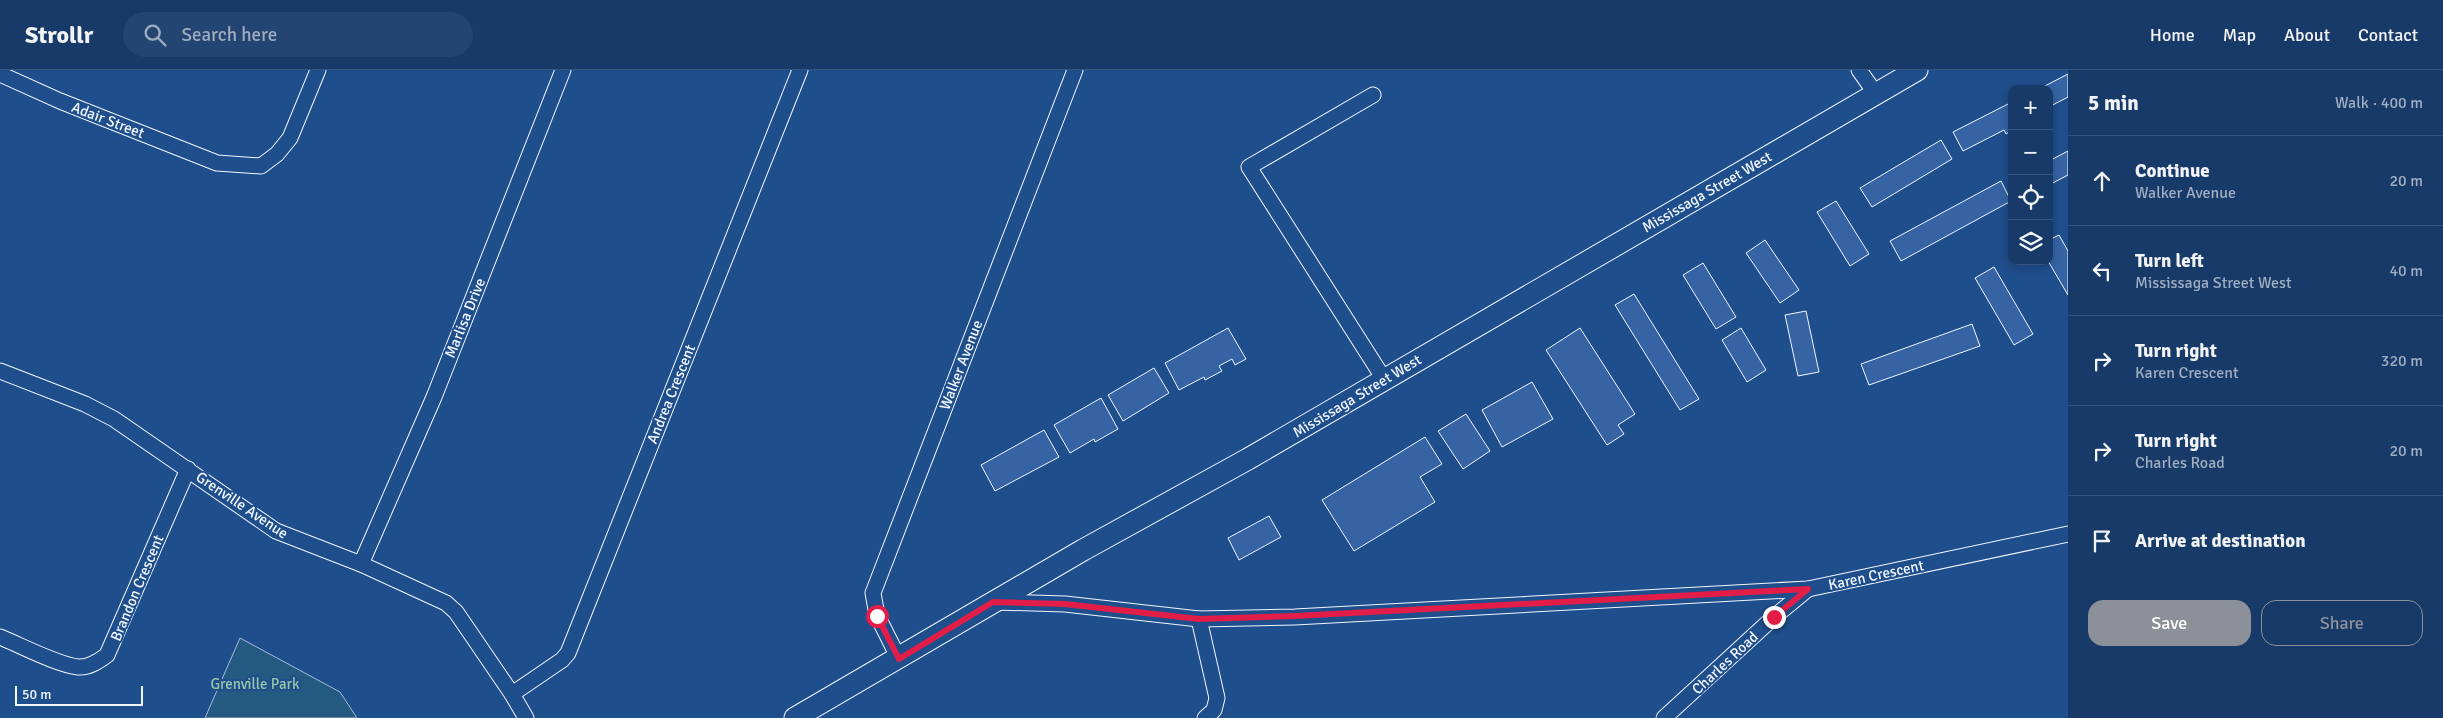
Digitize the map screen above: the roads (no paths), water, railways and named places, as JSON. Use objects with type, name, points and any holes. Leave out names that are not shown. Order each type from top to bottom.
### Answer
[{"type":"street","name":"Adair Street","points":[[0,74],[60,101],[218,163],[260,166],[277,154],[290,138],[318,70]]},
{"type":"street","name":"Marlisa Drive","points":[[361,564],[434,397],[563,70]]},
{"type":"street","name":"Andrea Crescent","points":[[512,694],[562,660],[568,653],[800,70]]},
{"type":"street","name":"Walker Avenue","points":[[899,659],[877,616],[873,593],[1075,70]]},
{"type":"street","points":[[1859,70],[1876,94]]},
{"type":"street","name":"Mississaga Street West","points":[[795,718],[899,659],[993,602],[1209,479],[1248,460],[1917,70]]},
{"type":"street","points":[[1373,95],[1249,166],[1384,379]]},
{"type":"street","name":"Grenville Avenue","points":[[0,371],[85,404],[114,418],[276,531],[361,564],[434,597],[456,612],[512,694],[526,718]]},
{"type":"street","name":"Brandon Crescent","points":[[0,637],[66,664],[78,667],[90,666],[108,655],[188,469]]},
{"type":"street","name":"Karen Crescent","points":[[993,602],[1065,604],[1199,619],[1295,616],[1808,589],[2068,534]]},
{"type":"street","name":"Charles Road","points":[[1664,718],[1774,617],[1808,589]]},
{"type":"street","points":[[1199,619],[1217,698],[1214,710],[1205,718]]},
{"type":"park label","name":"Grenville Park","points":[[255,684]]}]
